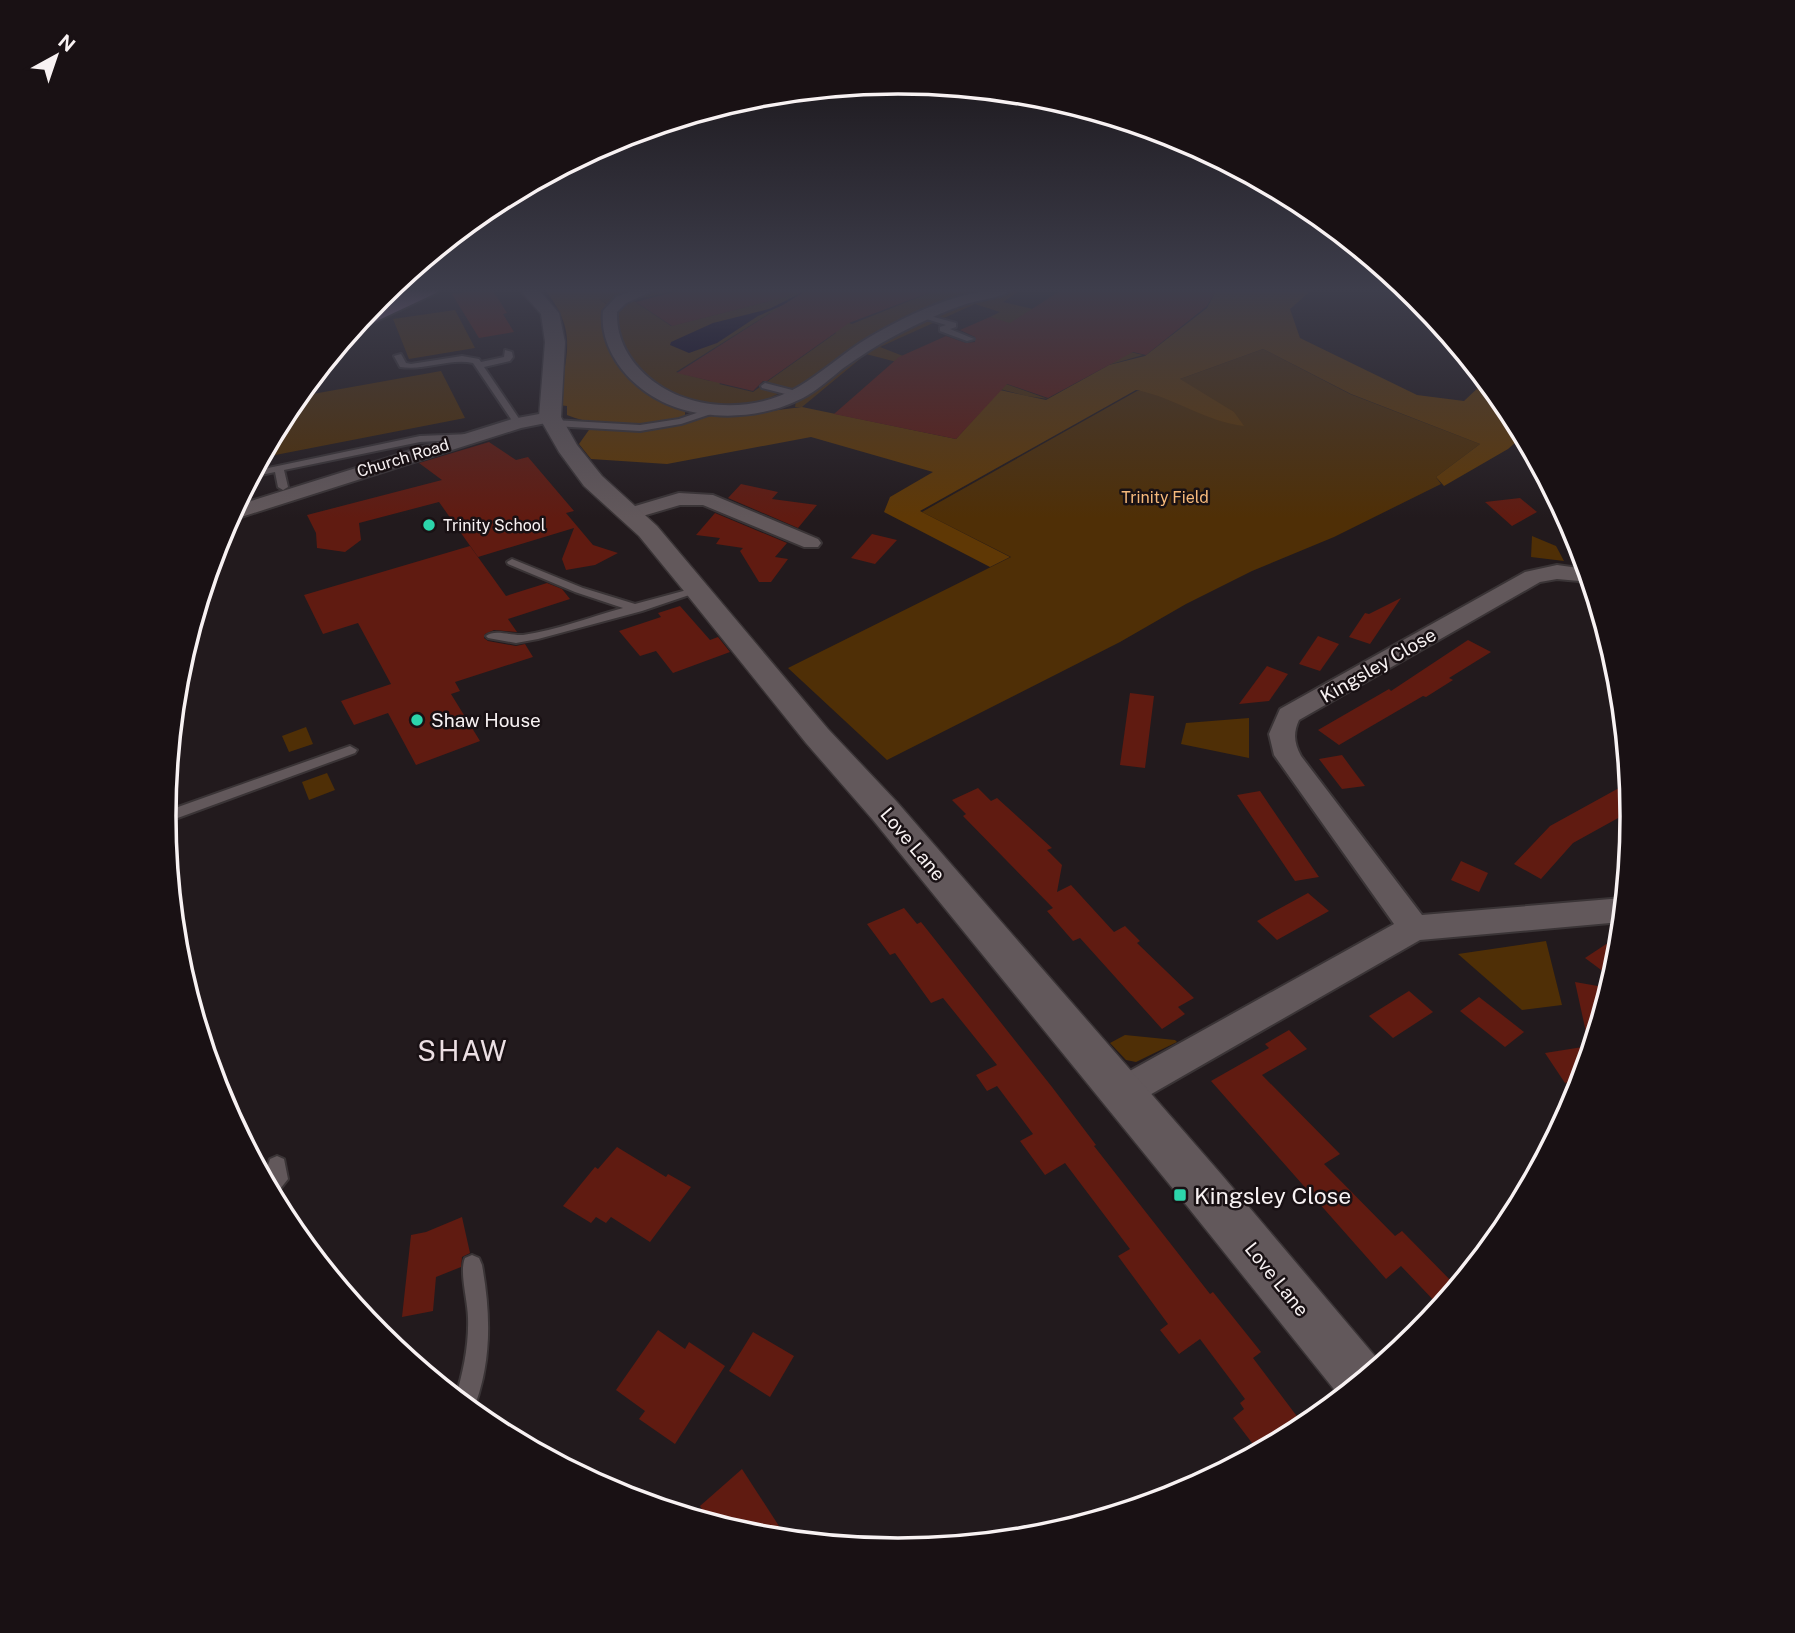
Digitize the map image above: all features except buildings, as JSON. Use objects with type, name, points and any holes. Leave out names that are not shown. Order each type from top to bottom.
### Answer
[{"type":"street","points":[[552,420],[554,365]]},
{"type":"street","points":[[627,365],[642,382],[671,400],[714,410],[758,407],[797,394],[819,382],[826,365]]},
{"type":"street","name":"Church Road","points":[[248,501],[360,461],[473,437],[518,423],[552,420]]},
{"type":"street","name":"Love Lane","points":[[552,420],[567,447],[593,481],[648,531],[817,736],[886,811],[1355,1374]]},
{"type":"street","points":[[629,514],[679,499],[706,499],[808,549],[835,532]]},
{"type":"street","name":"Kingsley Close","points":[[1414,928],[1281,746],[1279,735],[1282,727],[1289,715],[1533,577],[1557,572],[1578,575]]},
{"type":"street","points":[[1122,1093],[1414,928],[1613,910]]},
{"type":"lane","points":[[480,365],[497,395],[518,423]]},
{"type":"lane","points":[[765,386],[797,394]]},
{"type":"lane","points":[[552,420],[640,428],[681,421],[714,410]]},
{"type":"lane","points":[[263,472],[360,461]]},
{"type":"lane","points":[[279,469],[283,487]]},
{"type":"lane","points":[[512,562],[579,590],[638,608]]},
{"type":"lane","points":[[492,636],[516,639],[538,636],[698,590]]},
{"type":"lane","points":[[176,813],[350,750]]},
{"type":"lane","points":[[276,1183],[279,1179],[277,1165]]},
{"type":"lane","points":[[467,1395],[478,1348],[481,1319],[472,1265]]},
{"type":"green space","points":[[633,365],[687,365],[676,372],[710,381],[723,372],[732,375],[719,384],[753,392],[760,387],[782,392],[757,404],[742,407],[674,399]]},
{"type":"green space","points":[[791,365],[852,365],[802,407],[795,407],[796,401],[764,384]]},
{"type":"green space","points":[[909,365],[953,365],[1048,399]]},
{"type":"green space","name":"Trinity Field","points":[[1218,365],[1294,365],[1350,394],[1480,444],[1436,477],[1441,484],[1334,537],[1252,571],[1186,604],[1120,642],[887,760],[788,668],[1011,557],[922,512],[1137,391],[1162,391],[1180,379]]},
{"type":"green space","points":[[441,371],[465,418],[272,456],[312,394]]},
{"type":"green space","points":[[1532,536],[1556,546],[1564,561],[1531,557]]},
{"type":"green space","points":[[1249,718],[1249,758],[1181,744],[1186,723]]},
{"type":"green space","points":[[306,727],[313,744],[289,752],[282,736]]},
{"type":"green space","points":[[327,773],[335,790],[309,800],[302,782]]},
{"type":"green space","points":[[1546,941],[1562,1005],[1522,1010],[1458,954]]},
{"type":"green space","points":[[1125,1035],[1177,1042],[1136,1062],[1126,1060],[1110,1043]]},
{"type":"shaded area","points":[[565,365],[633,365],[685,410],[685,416],[657,426],[626,428],[580,420],[567,415],[567,406],[559,405]]},
{"type":"shaded area","points":[[1109,365],[1218,365],[1180,379],[1234,412],[1244,426],[1216,420],[1164,398],[1136,390],[920,511],[1010,557],[990,567],[884,512],[890,497],[933,472],[811,437],[667,464],[591,459],[579,444],[591,427],[640,429],[715,411],[762,412],[802,407],[956,439],[1000,390],[1046,400]]},
{"type":"shaded area","points":[[1295,365],[1356,365],[1417,395],[1464,401],[1478,388],[1515,443],[1444,486],[1436,477],[1480,444],[1351,394]]},
{"type":"place","name":"Trinity School","points":[[429,525]]},
{"type":"place","name":"Shaw House","points":[[417,720]]},
{"type":"place","name":"Kingsley Close","points":[[1180,1195]]},
{"type":"district","name":"SHAW","points":[[463,1050]]}]
